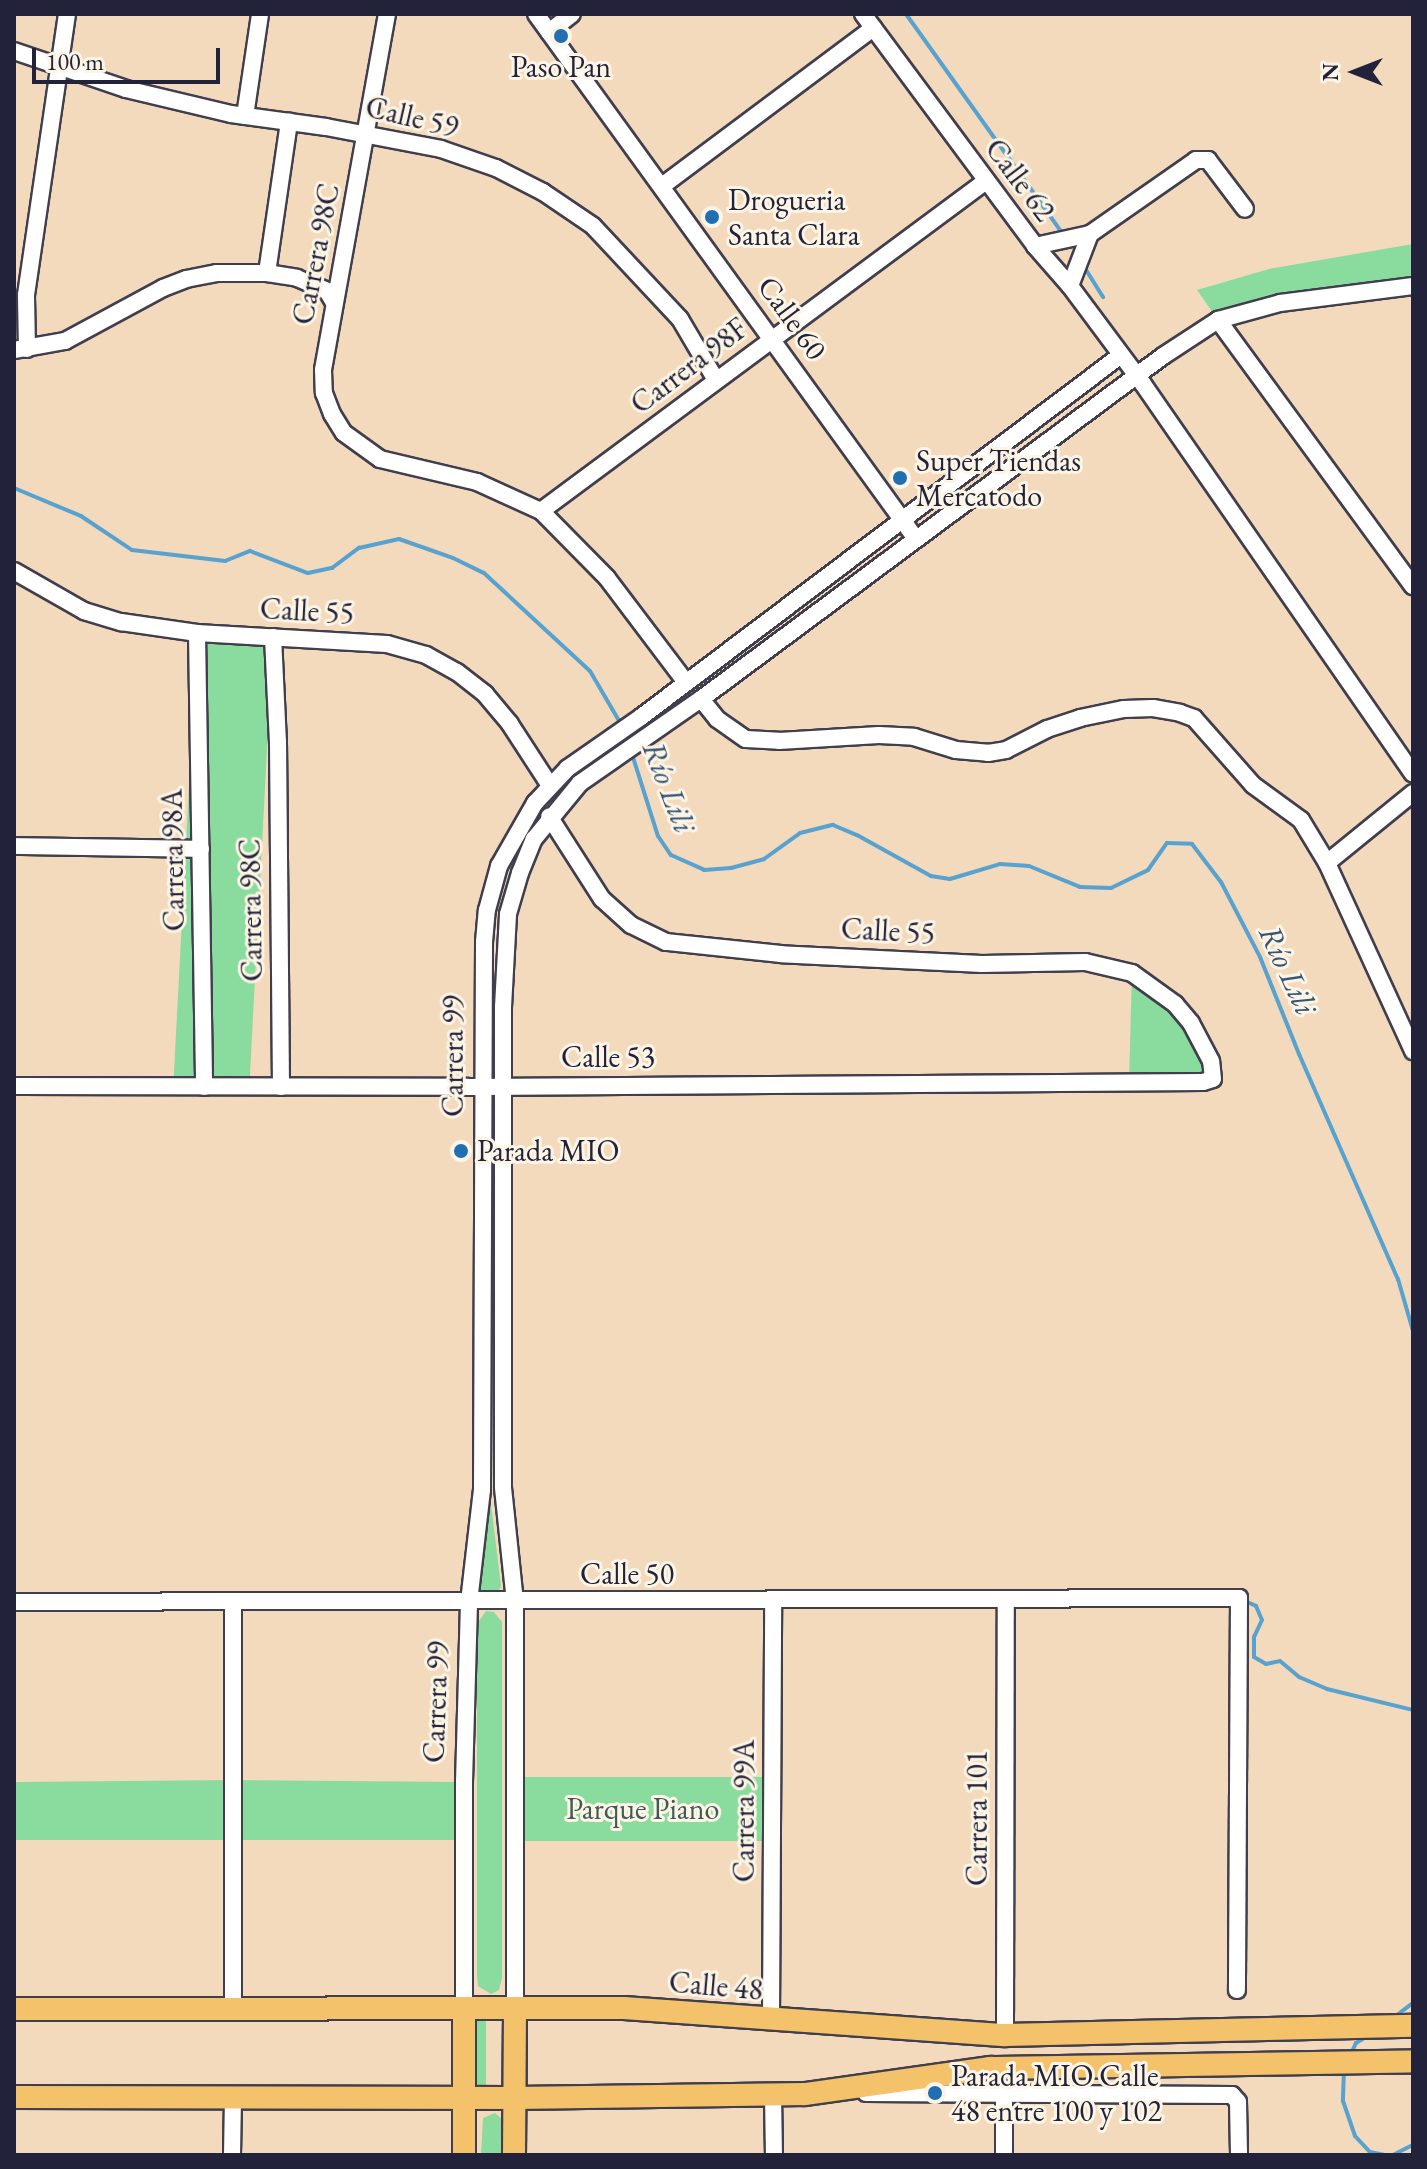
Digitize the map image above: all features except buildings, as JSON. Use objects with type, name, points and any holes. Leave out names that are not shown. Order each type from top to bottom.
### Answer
[{"type":"main road","name":"Carrera 99","points":[[464,2008],[464,2155]]},
{"type":"main road","name":"Calle 48","points":[[14,2009],[624,2008],[1005,2035],[1413,2026]]},
{"type":"main road","name":"Carrera 99","points":[[514,2155],[515,2009]]},
{"type":"main road","points":[[14,2097],[514,2098],[805,2094],[990,2068],[1165,2068],[1413,2061]]},
{"type":"street","points":[[67,14],[20,349],[84,333],[186,279],[217,273],[267,273],[314,284],[333,301]]},
{"type":"street","points":[[245,116],[260,14]]},
{"type":"street","name":"Carrera 98C","points":[[387,14],[367,136],[333,301],[323,370],[324,393],[344,433],[361,449],[380,459],[477,482],[541,511]]},
{"type":"street","name":"Calle 60","points":[[536,14],[916,539]]},
{"type":"street","points":[[549,32],[572,14]]},
{"type":"street","name":"Calle 62","points":[[863,14],[1035,246],[1070,286],[1137,377],[1413,774]]},
{"type":"street","points":[[662,186],[873,28]]},
{"type":"street","name":"Calle 59","points":[[14,51],[126,89],[245,116],[441,149],[496,168],[543,192],[593,226],[680,319],[716,380]]},
{"type":"street","points":[[267,273],[289,122]]},
{"type":"street","points":[[1035,246],[1090,234],[1196,160],[1208,160],[1245,209]]},
{"type":"street","name":"Carrera 98F","points":[[541,511],[986,181]]},
{"type":"street","points":[[1070,286],[1090,234]]},
{"type":"street","points":[[1137,377],[1218,320],[1280,303],[1413,286]]},
{"type":"street","points":[[1218,320],[1413,586]]},
{"type":"street","name":"Carrera 99","points":[[464,2008],[464,1782],[469,1602],[482,1490],[483,1087],[487,910],[506,851],[549,784],[1121,355]]},
{"type":"street","name":"Carrera 99","points":[[515,2009],[515,1602],[503,1487],[504,1086],[508,914],[527,854],[549,816],[580,783],[701,699],[1137,377]]},
{"type":"street","points":[[541,511],[607,578],[685,681]]},
{"type":"street","name":"Calle 55","points":[[14,571],[84,611],[121,622],[197,633],[387,644],[426,655],[485,694],[510,724],[549,784]]},
{"type":"street","name":"Carrera 98A","points":[[197,633],[204,1087]]},
{"type":"street","name":"Carrera 98C","points":[[273,637],[278,742],[281,1087]]},
{"type":"street","points":[[701,699],[717,719],[746,739],[779,741],[879,735],[914,737],[956,750],[988,753],[1006,750],[1047,729],[1080,718],[1153,708],[1194,718],[1253,785],[1301,820],[1327,863],[1413,1051]]},
{"type":"street","points":[[1327,863],[1413,793]]},
{"type":"street","name":"Calle 55","points":[[549,816],[602,899],[631,925],[666,942],[781,954],[951,962],[1085,962],[1132,973],[1175,1004],[1191,1023],[1211,1061],[1213,1079],[1203,1082]]},
{"type":"street","points":[[14,846],[201,849]]},
{"type":"street","name":"Calle 53","points":[[14,1086],[483,1087],[1203,1082]]},
{"type":"street","name":"Calle 50","points":[[14,1602],[773,1602],[1239,1598],[1237,1990]]},
{"type":"street","name":"Carrera 101","points":[[1005,2035],[1006,1600]]},
{"type":"street","points":[[233,1601],[233,2007]]},
{"type":"street","name":"Carrera 99A","points":[[771,2020],[773,1602]]},
{"type":"street","points":[[773,2094],[774,2155]]},
{"type":"street","points":[[805,2094],[1236,2097],[1239,2155]]},
{"type":"street","points":[[1004,2094],[1004,2155]]},
{"type":"street","points":[[232,2155],[233,2096]]},
{"type":"green space","points":[[1413,244],[1413,286],[1218,320],[1197,290],[1269,269]]},
{"type":"green space","points":[[197,633],[273,637],[249,1090],[173,1086]]},
{"type":"green space","points":[[1132,973],[1175,1004],[1214,1074],[1129,1082]]},
{"type":"green space","points":[[490,1496],[501,1586],[497,1595],[481,1593],[479,1589]]},
{"type":"green space","points":[[486,1611],[494,1612],[502,1622],[502,1978],[499,1990],[491,1994],[478,1986],[477,1976],[477,1624]]},
{"type":"green space","name":"Parque Piano","points":[[515,1777],[772,1777],[772,1841],[515,1841]]},
{"type":"green space","points":[[14,1782],[464,1782],[464,1840],[14,1840]]},
{"type":"green space","points":[[474,2020],[486,2020],[486,2088],[474,2088]]},
{"type":"green space","points":[[495,2113],[503,2120],[504,2155],[481,2155],[483,2118]]},
{"type":"waterway","points":[[906,14],[1063,234]]},
{"type":"waterway","points":[[1083,265],[1103,297]]},
{"type":"waterway","name":"Río Lili","points":[[14,488],[81,516],[132,550],[225,561],[250,551],[308,573],[332,568],[359,548],[399,539],[453,558],[484,573],[590,671],[621,724]]},
{"type":"waterway","name":"Río Lili","points":[[631,751],[658,836],[671,855],[704,870],[731,868],[764,859],[800,833],[833,825],[931,876],[950,879],[1000,864],[1029,866],[1080,887],[1111,888],[1148,870],[1167,843],[1192,844],[1221,882],[1260,957],[1398,1279],[1413,1331]]},
{"type":"waterway","points":[[1245,1601],[1256,1606],[1262,1620],[1254,1637],[1254,1657],[1266,1664],[1280,1661],[1299,1677],[1327,1689],[1413,1710]]},
{"type":"waterway","name":"Río Lili","points":[[1393,2018],[1413,2003]]},
{"type":"waterway","name":"Río Lili","points":[[1351,2054],[1356,2043],[1366,2037]]},
{"type":"waterway","name":"Río Lili","points":[[1344,2069],[1343,2101],[1355,2136],[1370,2152],[1385,2155]]},
{"type":"waterway","name":"Río Lili","points":[[1393,2155],[1413,2145]]},
{"type":"place","name":"Paso Pan","points":[[561,36]]},
{"type":"place","name":"Drogueria Santa Clara","points":[[712,217]]},
{"type":"place","name":"Super Tiendas Mercatodo","points":[[900,478]]},
{"type":"place","name":"Parada MIO","points":[[461,1151]]},
{"type":"place","name":"Parada MIO Calle 48 entre 100 y 102","points":[[935,2093]]}]
